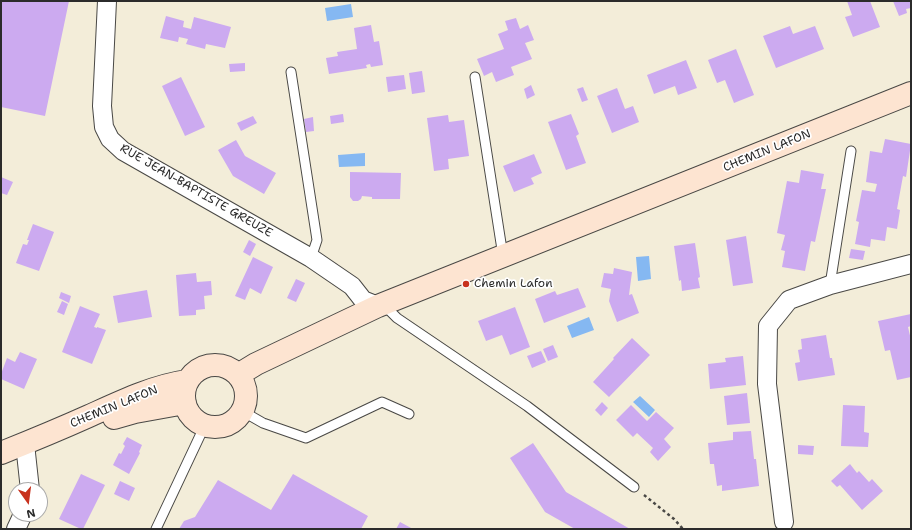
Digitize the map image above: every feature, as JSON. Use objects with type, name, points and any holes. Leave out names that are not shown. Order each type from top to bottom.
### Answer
[{"type":"street","name":"RUE JEAN-BAPTISTE GREUZE","points":[[107,1],[102,106],[104,127],[110,139],[123,151],[311,258],[352,286],[363,300],[378,306]]},
{"type":"street","name":"CHEMIN LAFON","points":[[238,375],[256,364],[378,306],[911,94]]},
{"type":"street","points":[[784,522],[767,384],[768,326],[789,300],[830,285],[911,264]]},
{"type":"street","points":[[208,365],[219,365],[229,368],[238,375],[243,381],[246,400],[242,411],[236,419],[227,424],[216,427],[205,425],[192,416],[185,403],[184,394],[187,381],[199,369],[208,365]]},
{"type":"street","name":"CHEMIN LAFON","points":[[1,453],[118,403],[175,383],[187,381]]},
{"type":"street","name":"CHEMIN LAFON","points":[[34,440],[135,412],[185,403]]},
{"type":"street","points":[[31,482],[34,440]]},
{"type":"lane","points":[[291,72],[317,240],[311,258]]},
{"type":"lane","points":[[476,77],[503,256]]},
{"type":"lane","points":[[830,285],[851,151]]},
{"type":"lane","points":[[378,306],[390,311],[397,318],[527,406],[634,487]]},
{"type":"lane","points":[[242,411],[263,423],[306,438],[382,402],[409,414]]},
{"type":"lane","points":[[156,529],[205,425]]},
{"type":"path","points":[[634,487],[674,519],[682,529]]},
{"type":"water","points":[[351,4],[353,17],[327,21],[325,8]]},
{"type":"water","points":[[365,153],[365,166],[339,167],[338,155]]},
{"type":"water","points":[[649,256],[651,279],[638,281],[636,257]]},
{"type":"water","points":[[589,317],[594,330],[572,338],[567,326]]},
{"type":"water","points":[[640,396],[655,410],[649,417],[633,402]]},
{"type":"building","points":[[1,1],[69,1],[45,116],[1,107]]},
{"type":"building","points":[[847,1],[870,1],[880,27],[853,37],[845,17],[852,15]]},
{"type":"building","points":[[893,1],[911,1],[911,8],[906,9],[907,13],[899,16]]},
{"type":"building","points":[[166,16],[184,21],[183,27],[191,29],[194,17],[231,27],[225,48],[206,44],[205,49],[186,44],[188,39],[179,37],[178,42],[160,38]]},
{"type":"building","points":[[516,18],[520,29],[528,25],[534,40],[525,43],[532,59],[511,67],[514,75],[496,82],[492,72],[484,76],[477,59],[504,49],[498,34],[508,30],[505,21]]},
{"type":"building","points":[[371,25],[374,42],[379,41],[383,65],[371,67],[370,64],[366,65],[367,68],[329,74],[326,58],[338,56],[337,52],[357,49],[354,28]]},
{"type":"building","points":[[790,26],[793,34],[815,26],[824,49],[776,68],[763,36]]},
{"type":"building","points":[[736,49],[754,95],[734,103],[725,80],[717,83],[708,60]]},
{"type":"building","points":[[686,60],[697,88],[678,95],[675,86],[654,94],[647,75]]},
{"type":"building","points":[[245,63],[245,71],[230,72],[229,64]]},
{"type":"building","points":[[422,71],[425,92],[412,94],[409,73]]},
{"type":"building","points":[[404,75],[406,89],[388,92],[386,77]]},
{"type":"building","points":[[181,77],[205,127],[185,136],[162,86]]},
{"type":"building","points":[[531,85],[535,95],[527,99],[524,89]]},
{"type":"building","points":[[583,87],[588,100],[582,102],[577,89]]},
{"type":"building","points":[[617,88],[625,109],[633,106],[639,122],[612,133],[597,96]]},
{"type":"building","points":[[343,114],[344,122],[331,124],[330,116]]},
{"type":"building","points":[[571,114],[579,134],[576,136],[586,163],[566,170],[548,122]]},
{"type":"building","points":[[448,115],[449,122],[464,120],[469,156],[448,159],[449,169],[434,171],[427,118]]},
{"type":"building","points":[[253,116],[257,123],[241,131],[237,123]]},
{"type":"building","points":[[313,117],[314,131],[306,132],[304,119]]},
{"type":"building","points":[[885,139],[911,144],[906,177],[903,176],[897,209],[900,210],[897,229],[887,227],[885,241],[871,239],[870,247],[855,244],[859,222],[856,221],[862,190],[875,192],[877,184],[866,182],[870,151],[882,153]]},
{"type":"building","points":[[236,140],[245,156],[276,173],[264,194],[233,176],[218,150]]},
{"type":"building","points":[[534,154],[542,173],[531,178],[534,184],[514,192],[503,166]]},
{"type":"building","points":[[801,170],[824,174],[821,189],[826,189],[815,242],[811,241],[805,271],[782,267],[785,251],[781,250],[785,235],[777,233],[787,181],[799,183]]},
{"type":"building","points":[[350,172],[401,173],[400,199],[372,199],[372,197],[362,196],[358,201],[353,201],[350,197]]},
{"type":"building","points":[[1,177],[13,182],[7,195],[1,193]]},
{"type":"building","points":[[33,224],[54,232],[39,271],[16,263],[23,244],[27,245],[29,240],[27,240]]},
{"type":"building","points":[[746,236],[753,283],[733,286],[726,240]]},
{"type":"building","points":[[249,240],[256,244],[250,256],[243,252]]},
{"type":"building","points":[[695,243],[700,277],[698,278],[700,288],[682,291],[681,280],[679,281],[674,246]]},
{"type":"building","points":[[851,249],[865,251],[863,260],[849,258]]},
{"type":"building","points":[[253,257],[273,267],[261,294],[250,288],[245,300],[235,296]]},
{"type":"building","points":[[614,268],[632,272],[629,295],[632,294],[639,313],[617,322],[609,301],[611,289],[601,287],[604,273],[613,274]]},
{"type":"building","points":[[196,273],[197,282],[211,281],[212,295],[204,296],[205,309],[196,310],[196,315],[179,316],[176,275]]},
{"type":"building","points":[[296,279],[305,283],[296,302],[287,298]]},
{"type":"building","points":[[578,288],[586,307],[544,323],[535,299],[555,291],[557,295]]},
{"type":"building","points":[[147,290],[152,317],[118,323],[113,296]]},
{"type":"building","points":[[61,292],[71,296],[69,303],[59,298]]},
{"type":"building","points":[[62,301],[68,304],[64,315],[57,312]]},
{"type":"building","points":[[80,306],[100,314],[94,327],[106,330],[92,364],[62,352]]},
{"type":"building","points":[[515,307],[530,347],[510,355],[502,335],[486,341],[478,321]]},
{"type":"building","points":[[911,314],[911,326],[908,327],[911,340],[911,377],[897,380],[890,350],[885,351],[878,321]]},
{"type":"building","points":[[826,335],[835,375],[798,381],[795,363],[800,362],[798,350],[802,349],[801,339]]},
{"type":"building","points":[[632,338],[650,355],[609,397],[593,382]]},
{"type":"building","points":[[553,345],[558,357],[548,361],[543,349]]},
{"type":"building","points":[[541,351],[546,362],[532,368],[527,356]]},
{"type":"building","points":[[20,352],[37,359],[24,389],[1,379],[1,374],[7,358],[15,362]]},
{"type":"building","points":[[743,356],[746,385],[710,389],[708,364],[726,362],[725,358]]},
{"type":"building","points":[[747,393],[750,423],[727,425],[724,396]]},
{"type":"building","points":[[602,402],[608,408],[601,416],[595,410]]},
{"type":"building","points":[[631,405],[647,421],[656,412],[674,428],[664,439],[671,447],[658,461],[650,452],[653,448],[637,433],[633,437],[616,420]]},
{"type":"building","points":[[843,405],[865,406],[864,432],[869,433],[868,447],[841,446]]},
{"type":"building","points":[[751,431],[759,486],[722,491],[722,485],[717,486],[714,464],[710,464],[708,443],[733,440],[733,432]]},
{"type":"building","points":[[127,437],[142,445],[139,452],[140,453],[129,474],[113,465],[119,453],[121,454],[125,446],[123,444]]},
{"type":"building","points":[[533,443],[566,492],[630,529],[575,529],[545,512],[510,458]]},
{"type":"building","points":[[798,445],[814,446],[813,455],[798,454]]},
{"type":"building","points":[[850,464],[857,473],[859,471],[869,482],[872,479],[883,491],[862,510],[840,485],[837,487],[831,481]]},
{"type":"building","points":[[81,474],[105,485],[83,529],[59,519]]},
{"type":"building","points":[[293,474],[368,516],[361,529],[179,529],[184,521],[195,517],[218,480],[271,510]]},
{"type":"building","points":[[120,481],[135,488],[129,501],[114,494]]},
{"type":"building","points":[[400,522],[413,529],[396,529]]},
{"type":"place","name":"Chemin Lafon","points":[[466,284]]}]
